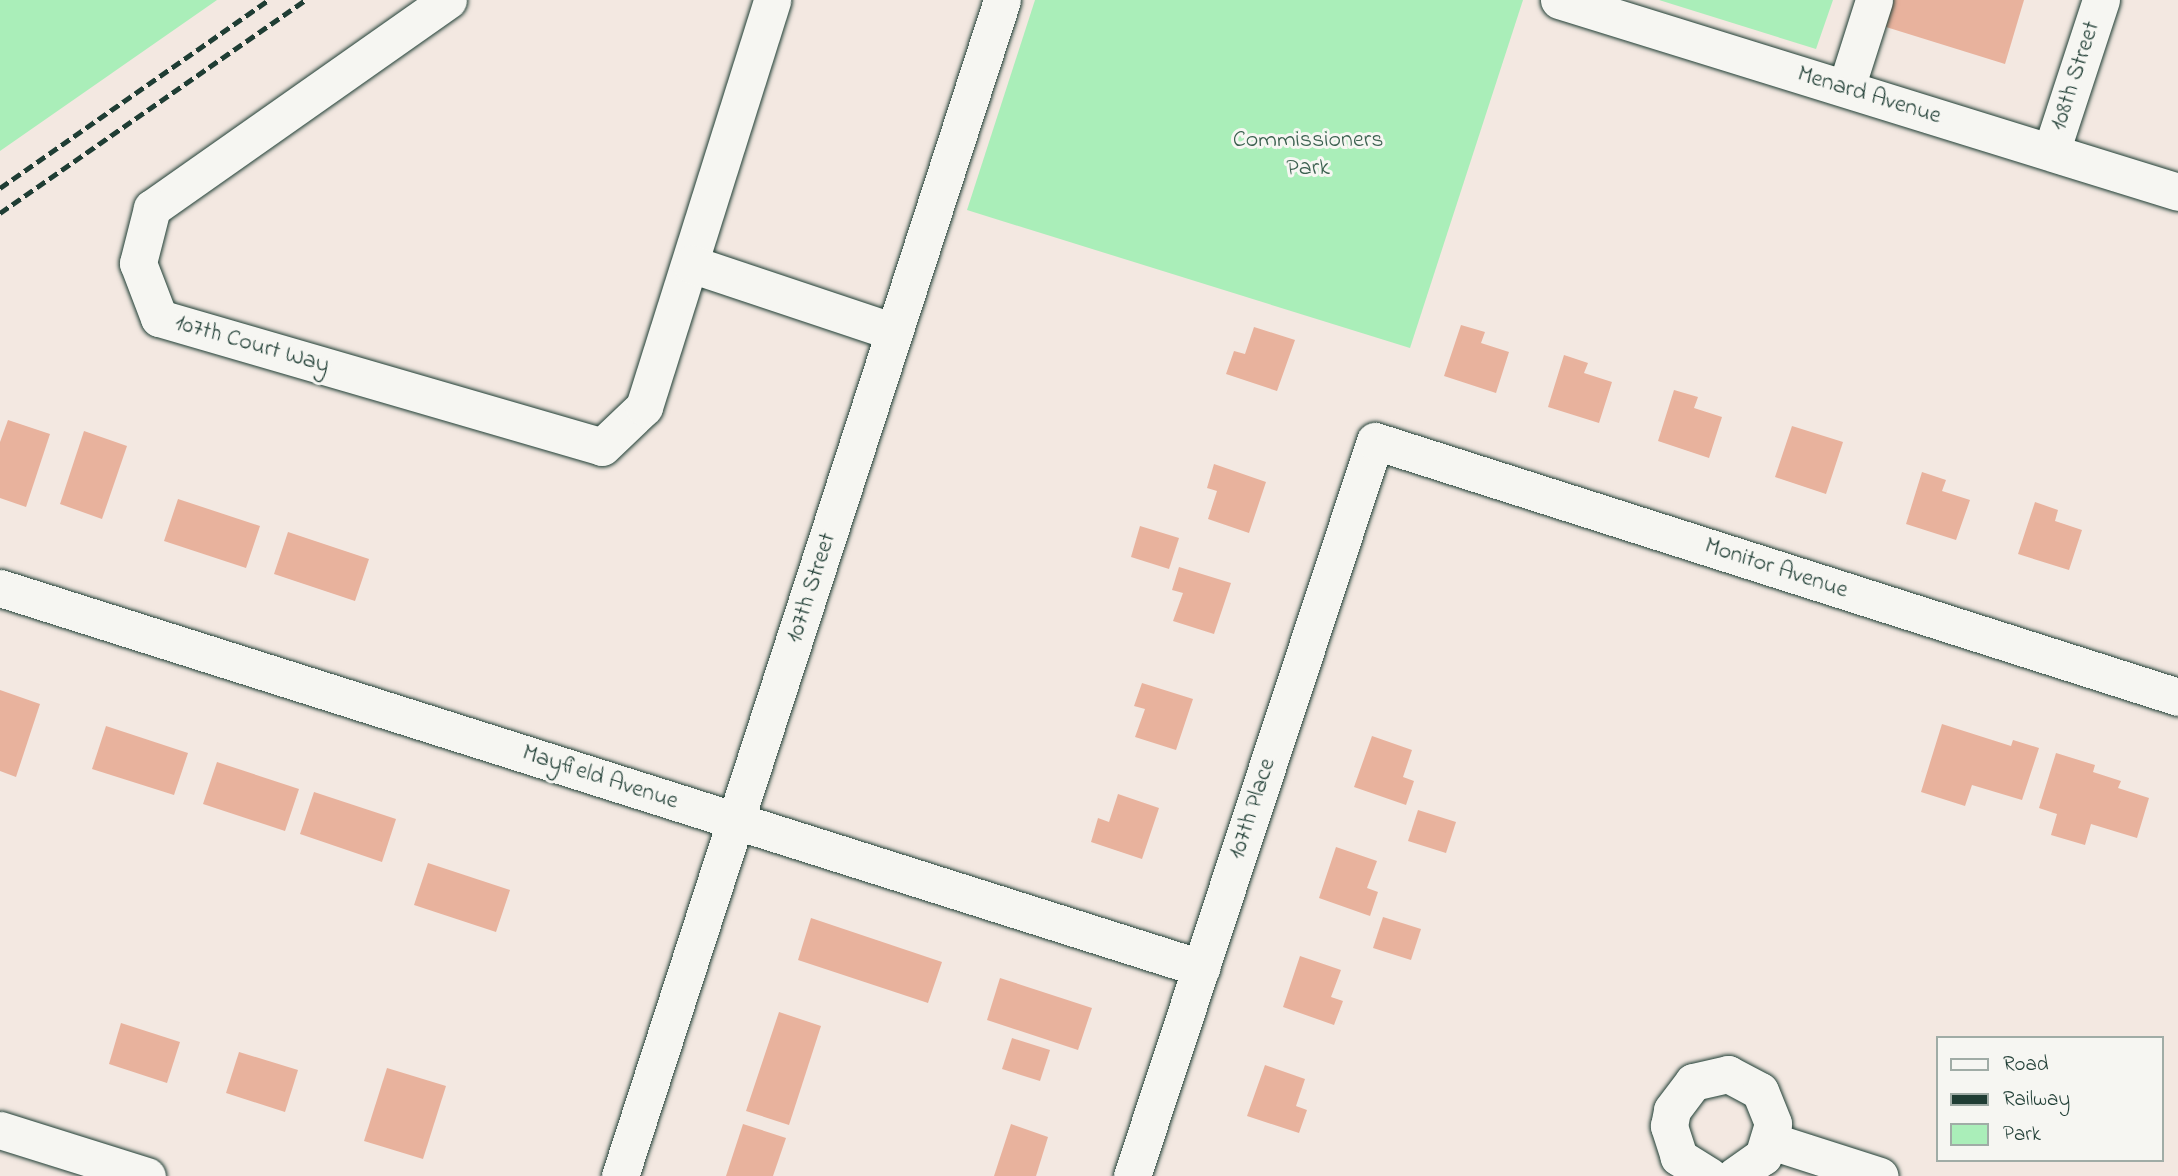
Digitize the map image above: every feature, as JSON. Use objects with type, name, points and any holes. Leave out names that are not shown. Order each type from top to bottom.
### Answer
[{"type":"street","name":"107th Court Way","points":[[449,0],[152,208],[138,263],[159,317],[602,447],[644,407],[772,0]]},
{"type":"street","name":"107th Street","points":[[620,1176],[1002,0]]},
{"type":"street","name":"Menard Avenue","points":[[1559,0],[2178,192]]},
{"type":"street","points":[[1846,88],[1874,0]]},
{"type":"street","name":"108th Street","points":[[2051,152],[2101,0]]},
{"type":"street","points":[[691,264],[894,332]]},
{"type":"street","name":"Monitor Avenue","points":[[1374,441],[2178,697]]},
{"type":"street","name":"107th Place","points":[[1132,1176],[1374,441]]},
{"type":"street","name":"Mayfield Avenue","points":[[0,588],[17,590],[1201,968]]},
{"type":"street","points":[[1709,1176],[1691,1168],[1679,1157],[1669,1126],[1680,1094],[1693,1082],[1728,1074],[1753,1085],[1769,1106],[1771,1142],[1752,1168],[1734,1176]]},
{"type":"street","points":[[0,1130],[146,1176]]},
{"type":"street","points":[[1771,1142],[1880,1176]]},
{"type":"green space","points":[[0,0],[217,0],[0,151]]},
{"type":"green space","name":"Commissioners Park","points":[[1035,0],[1523,0],[1410,348],[967,210]]},
{"type":"green space","points":[[1659,0],[1833,0],[1816,49]]},
{"type":"building","points":[[1894,0],[2024,0],[2005,64],[1886,27]]},
{"type":"building","points":[[1461,325],[1485,332],[1481,343],[1509,352],[1496,393],[1444,376]]},
{"type":"building","points":[[1254,327],[1295,340],[1277,391],[1226,374],[1234,351],[1245,354]]},
{"type":"building","points":[[1564,355],[1588,363],[1584,373],[1612,382],[1599,423],[1548,407]]},
{"type":"building","points":[[1674,390],[1698,397],[1694,408],[1722,417],[1709,458],[1658,441]]},
{"type":"building","points":[[8,420],[50,434],[26,507],[0,498],[0,442]]},
{"type":"building","points":[[1792,426],[1843,442],[1826,494],[1775,477]]},
{"type":"building","points":[[84,431],[127,446],[102,519],[60,504]]},
{"type":"building","points":[[1214,464],[1266,482],[1249,533],[1208,519],[1217,491],[1207,488]]},
{"type":"building","points":[[1922,472],[1946,480],[1942,491],[1970,500],[1956,540],[1906,524]]},
{"type":"building","points":[[178,499],[260,526],[246,568],[164,541]]},
{"type":"building","points":[[2035,502],[2058,510],[2055,521],[2082,530],[2069,570],[2018,554]]},
{"type":"building","points":[[1140,526],[1179,538],[1169,569],[1131,557]]},
{"type":"building","points":[[288,532],[369,559],[355,601],[274,574]]},
{"type":"building","points":[[1179,567],[1231,583],[1214,634],[1173,621],[1183,593],[1172,590]]},
{"type":"building","points":[[1142,683],[1193,699],[1176,750],[1135,737],[1145,709],[1134,706]]},
{"type":"building","points":[[0,690],[40,704],[16,777],[0,771]]},
{"type":"building","points":[[1942,724],[2011,746],[2013,740],[2039,748],[2022,800],[1972,785],[1965,806],[1921,792]]},
{"type":"building","points":[[106,726],[188,753],[174,795],[92,769]]},
{"type":"building","points":[[1372,736],[1412,750],[1403,777],[1414,781],[1406,805],[1354,787]]},
{"type":"building","points":[[2056,753],[2095,765],[2093,772],[2121,781],[2118,788],[2149,798],[2137,838],[2091,824],[2085,845],[2051,835],[2057,814],[2039,808]]},
{"type":"building","points":[[217,762],[299,789],[285,831],[203,804]]},
{"type":"building","points":[[314,792],[396,819],[382,862],[300,834]]},
{"type":"building","points":[[1118,794],[1159,808],[1142,859],[1091,842],[1098,818],[1109,822]]},
{"type":"building","points":[[1418,810],[1456,822],[1446,853],[1408,841]]},
{"type":"building","points":[[1336,847],[1377,861],[1367,888],[1378,892],[1370,916],[1319,898]]},
{"type":"building","points":[[428,863],[510,890],[496,932],[414,905]]},
{"type":"building","points":[[1383,917],[1421,929],[1411,960],[1373,948]]},
{"type":"building","points":[[811,918],[942,962],[928,1003],[798,960]]},
{"type":"building","points":[[1300,956],[1341,970],[1331,997],[1343,1001],[1334,1025],[1283,1007]]},
{"type":"building","points":[[1000,978],[1092,1008],[1078,1050],[987,1020]]},
{"type":"building","points":[[779,1012],[821,1026],[789,1125],[746,1111]]},
{"type":"building","points":[[121,1023],[180,1042],[167,1083],[109,1064]]},
{"type":"building","points":[[1012,1038],[1050,1050],[1040,1081],[1002,1069]]},
{"type":"building","points":[[239,1052],[298,1070],[285,1112],[226,1093]]},
{"type":"building","points":[[1265,1065],[1305,1079],[1296,1106],[1307,1110],[1299,1133],[1247,1116]]},
{"type":"building","points":[[387,1068],[446,1086],[423,1159],[364,1141]]},
{"type":"building","points":[[743,1124],[786,1138],[773,1176],[726,1176]]},
{"type":"building","points":[[1011,1124],[1048,1137],[1036,1176],[994,1176]]},
{"type":"railway","points":[[0,188],[268,0]]},
{"type":"railway","points":[[0,213],[305,0]]}]
